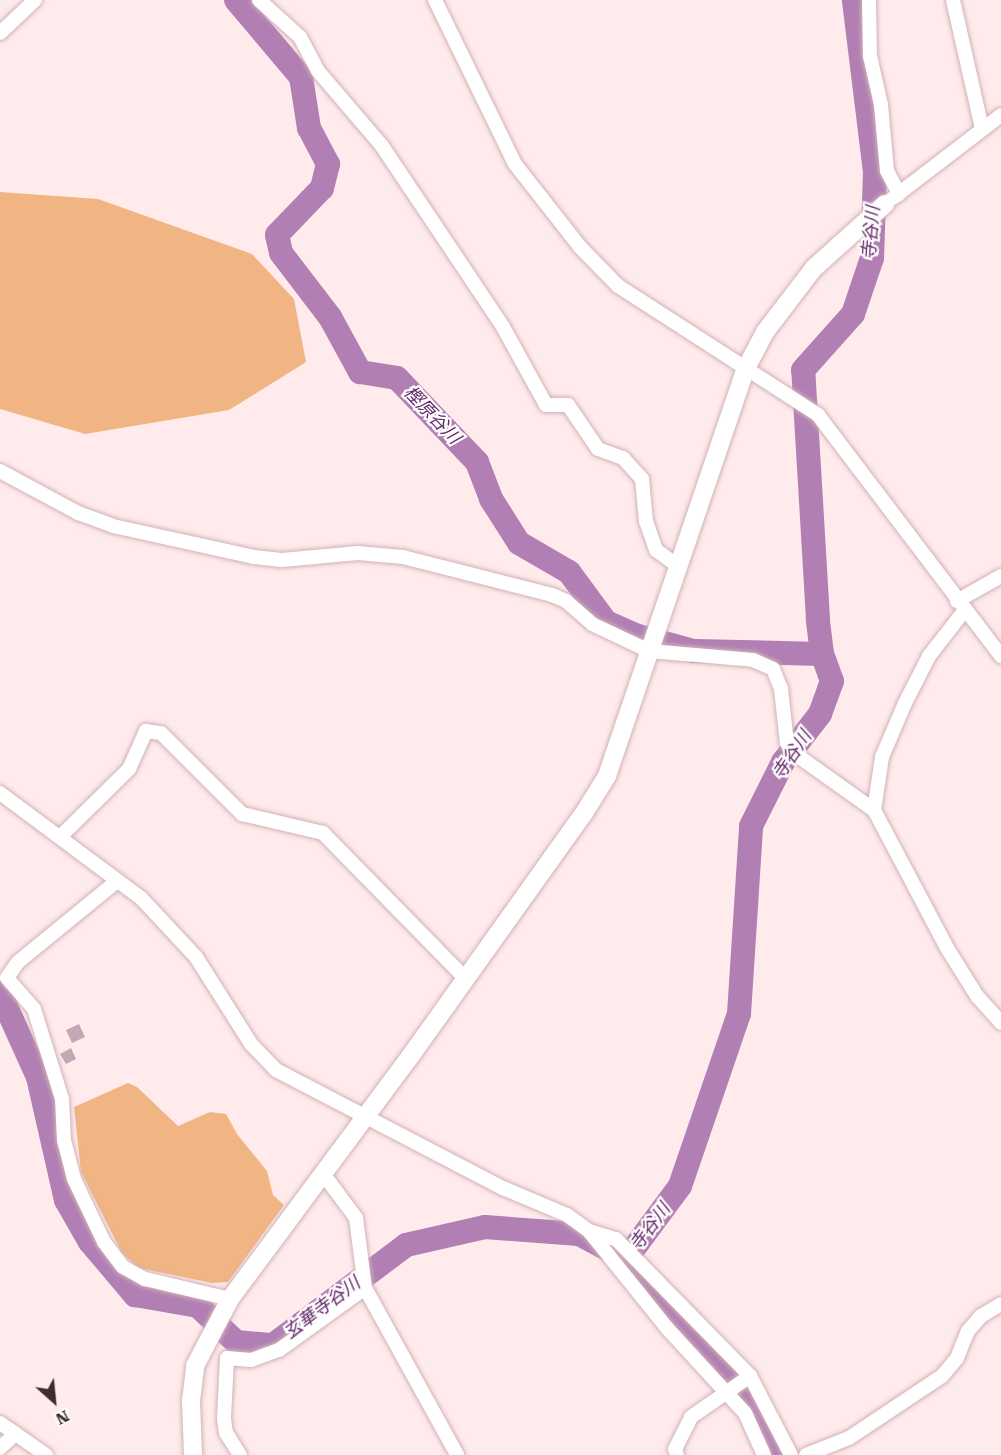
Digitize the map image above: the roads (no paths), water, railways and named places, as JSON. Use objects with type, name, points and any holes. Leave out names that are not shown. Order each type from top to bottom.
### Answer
[{"type":"street","points":[[2,25],[35,0]]},
{"type":"street","points":[[259,0],[300,37],[318,71],[381,146],[503,327],[546,405],[568,405],[597,449],[623,458],[642,479],[646,521],[656,550],[679,567]]},
{"type":"street","points":[[435,0],[514,164],[542,202],[618,286],[818,415],[1001,656]]},
{"type":"street","points":[[869,0],[870,56],[881,105],[892,199]]},
{"type":"street","points":[[953,0],[982,129]]},
{"type":"street","points":[[193,1455],[191,1401],[195,1366],[226,1307],[324,1175],[584,813],[607,776],[745,370],[789,297],[861,225],[1001,115]]},
{"type":"street","points":[[0,471],[78,513],[113,526],[282,560],[358,553],[403,557],[552,595],[566,602],[592,624],[649,651],[753,660],[773,669],[781,689],[787,743],[798,756],[874,810],[947,948],[977,996],[1001,1023]]},
{"type":"street","points":[[874,810],[882,757],[905,703],[929,656],[961,606],[1001,576]]},
{"type":"street","points":[[62,835],[129,769],[146,731],[161,733],[242,814],[322,833],[465,978]]},
{"type":"street","points":[[1,792],[62,835],[141,898],[196,957],[251,1044],[276,1070],[503,1188],[567,1215],[589,1231],[616,1239],[750,1376],[791,1455]]},
{"type":"street","points":[[117,881],[18,962],[3,978],[34,1009],[62,1099],[64,1140],[74,1179],[104,1242],[123,1267],[145,1279],[226,1307]]},
{"type":"street","points":[[324,1175],[356,1218],[362,1247],[361,1274],[365,1288],[458,1455]]},
{"type":"street","points":[[589,1231],[605,1255],[745,1413],[765,1455]]},
{"type":"street","points":[[240,1455],[226,1433],[224,1418],[227,1358],[251,1360],[279,1350],[365,1288]]},
{"type":"street","points":[[806,1455],[849,1438],[942,1376],[957,1358],[968,1330],[981,1316],[1001,1304]]},
{"type":"street","points":[[677,1455],[675,1449],[691,1418],[750,1376]]},
{"type":"street","points":[[0,1423],[46,1455]]},
{"type":"street","points":[[0,1448],[15,1434]]},
{"type":"waterway","name":"樫原谷川","points":[[236,0],[301,77],[309,128],[328,164],[322,188],[277,235],[281,253],[330,317],[360,372],[397,378],[477,462],[491,499],[519,543],[569,572],[606,622],[635,635],[694,651],[822,654]]},
{"type":"waterway","name":"寺谷川","points":[[626,1259],[680,1186],[739,1014],[751,826],[783,762],[820,714],[832,681],[822,654],[818,619],[803,370],[853,314],[872,258],[875,172],[854,0]]},
{"type":"waterway","name":"玄華寺谷川","points":[[0,993],[38,1077],[66,1200],[90,1242],[135,1295],[198,1306],[236,1342],[273,1345],[406,1245],[485,1227],[579,1234],[626,1259],[687,1334],[750,1399],[776,1455]]}]
